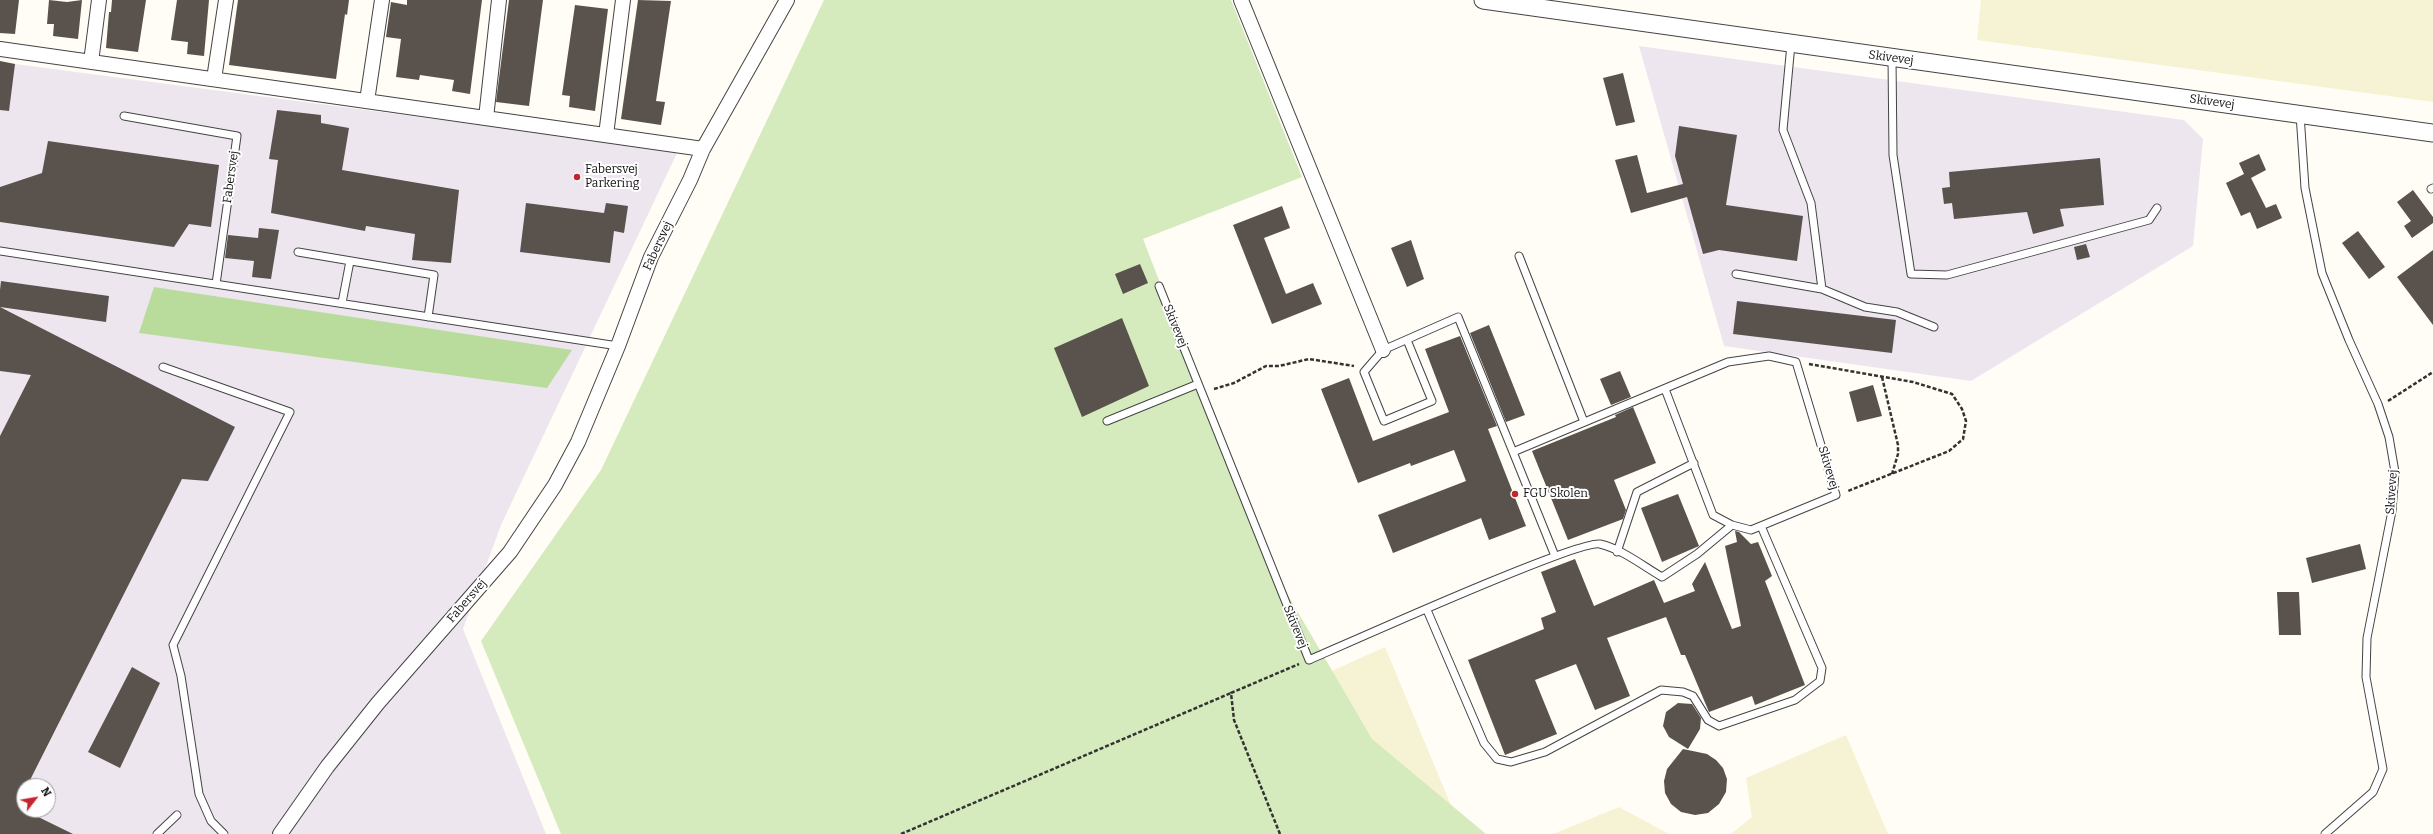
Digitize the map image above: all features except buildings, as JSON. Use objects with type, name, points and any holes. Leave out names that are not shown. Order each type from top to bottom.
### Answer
[{"type":"street","points":[[91,62],[99,0]]},
{"type":"street","points":[[214,79],[226,0]]},
{"type":"street","points":[[367,101],[382,0]]},
{"type":"street","points":[[486,118],[499,0]]},
{"type":"street","points":[[606,135],[623,0]]},
{"type":"street","name":"Fabersvej","points":[[280,834],[327,767],[378,702],[510,552],[555,486],[578,442],[618,346],[651,257],[690,180],[703,148],[786,0]]},
{"type":"street","points":[[1241,0],[1383,350]]},
{"type":"street","name":"Skivevej","points":[[1483,0],[2433,133]]},
{"type":"street","points":[[0,49],[703,148]]},
{"type":"lane","points":[[1791,44],[1783,130],[1811,203],[1822,289]]},
{"type":"lane","points":[[1892,58],[1893,155],[1911,274],[1947,275],[2149,220],[2157,208]]},
{"type":"lane","name":"Skivevej","points":[[2300,114],[2305,188],[2322,273],[2349,340],[2378,404],[2389,437],[2395,472],[2392,511],[2366,638],[2366,678],[2383,769],[2373,792],[2325,834]]},
{"type":"lane","name":"Fabersvej","points":[[124,116],[237,136],[216,284]]},
{"type":"lane","points":[[0,251],[618,346]]},
{"type":"lane","points":[[298,252],[434,275],[428,317]]},
{"type":"lane","points":[[1519,256],[1584,422]]},
{"type":"lane","points":[[342,303],[350,261]]},
{"type":"lane","points":[[1736,274],[1822,289],[1865,307],[1897,312],[1934,327]]},
{"type":"lane","name":"Skivevej","points":[[1159,286],[1309,660],[1554,556],[1599,544],[1617,552],[1662,577],[1697,554],[1732,524]]},
{"type":"lane","points":[[1407,340],[1432,401],[1384,421],[1364,372],[1383,350],[1458,317],[1554,556]]},
{"type":"lane","points":[[1513,452],[1728,362],[1769,356],[1796,362]]},
{"type":"lane","name":"Skivevej","points":[[1665,389],[1713,515],[1732,524],[1751,530],[1836,495],[1796,362]]},
{"type":"lane","points":[[163,367],[290,412],[173,645],[181,676],[199,794],[212,821],[224,834]]},
{"type":"lane","points":[[1106,420],[1198,384]]},
{"type":"lane","points":[[1617,552],[1637,492],[1694,463]]},
{"type":"lane","points":[[1427,610],[1484,743],[1497,760],[1511,762],[1545,752],[1661,690],[1683,692],[1693,696],[1708,720],[1720,726],[1795,700],[1820,680],[1822,668],[1761,526]]},
{"type":"lane","points":[[156,834],[177,815]]},
{"type":"path","points":[[1202,392],[1234,383],[1266,366],[1279,366],[1309,359],[1330,364],[1367,368]]},
{"type":"path","points":[[1796,362],[1913,382],[1952,394],[1962,409],[1966,421],[1963,439],[1949,451],[1892,475],[1836,495]]},
{"type":"path","points":[[2378,404],[2394,399],[2433,372]]},
{"type":"path","points":[[1882,377],[1898,445],[1898,454],[1892,475]]},
{"type":"path","points":[[901,834],[1309,660]]},
{"type":"path","points":[[1231,693],[1234,720],[1280,834]]},
{"type":"shaded area","points":[[1981,0],[2433,0],[2433,102],[1977,40]]},
{"type":"shaded area","points":[[1639,46],[2184,120],[2203,139],[2193,246],[1971,381],[1724,346]]},
{"type":"shaded area","points":[[0,62],[678,151],[501,525],[463,629],[546,834],[0,834]]},
{"type":"shaded area","points":[[1385,647],[1463,834],[1247,709]]},
{"type":"shaded area","points":[[1846,735],[1888,834],[1731,834],[1752,817],[1746,778]]},
{"type":"shaded area","points":[[1619,807],[1669,834],[1553,834]]},
{"type":"green space","points":[[824,0],[1231,0],[1302,177],[1143,239],[1268,561],[1372,739],[1486,834],[561,834],[481,641],[601,470]]},
{"type":"green space","points":[[154,287],[572,350],[547,388],[139,333]]},
{"type":"place","name":"Fabersvej Parkering","points":[[577,177]]},
{"type":"place","name":"FGU Skolen","points":[[1515,494]]}]
